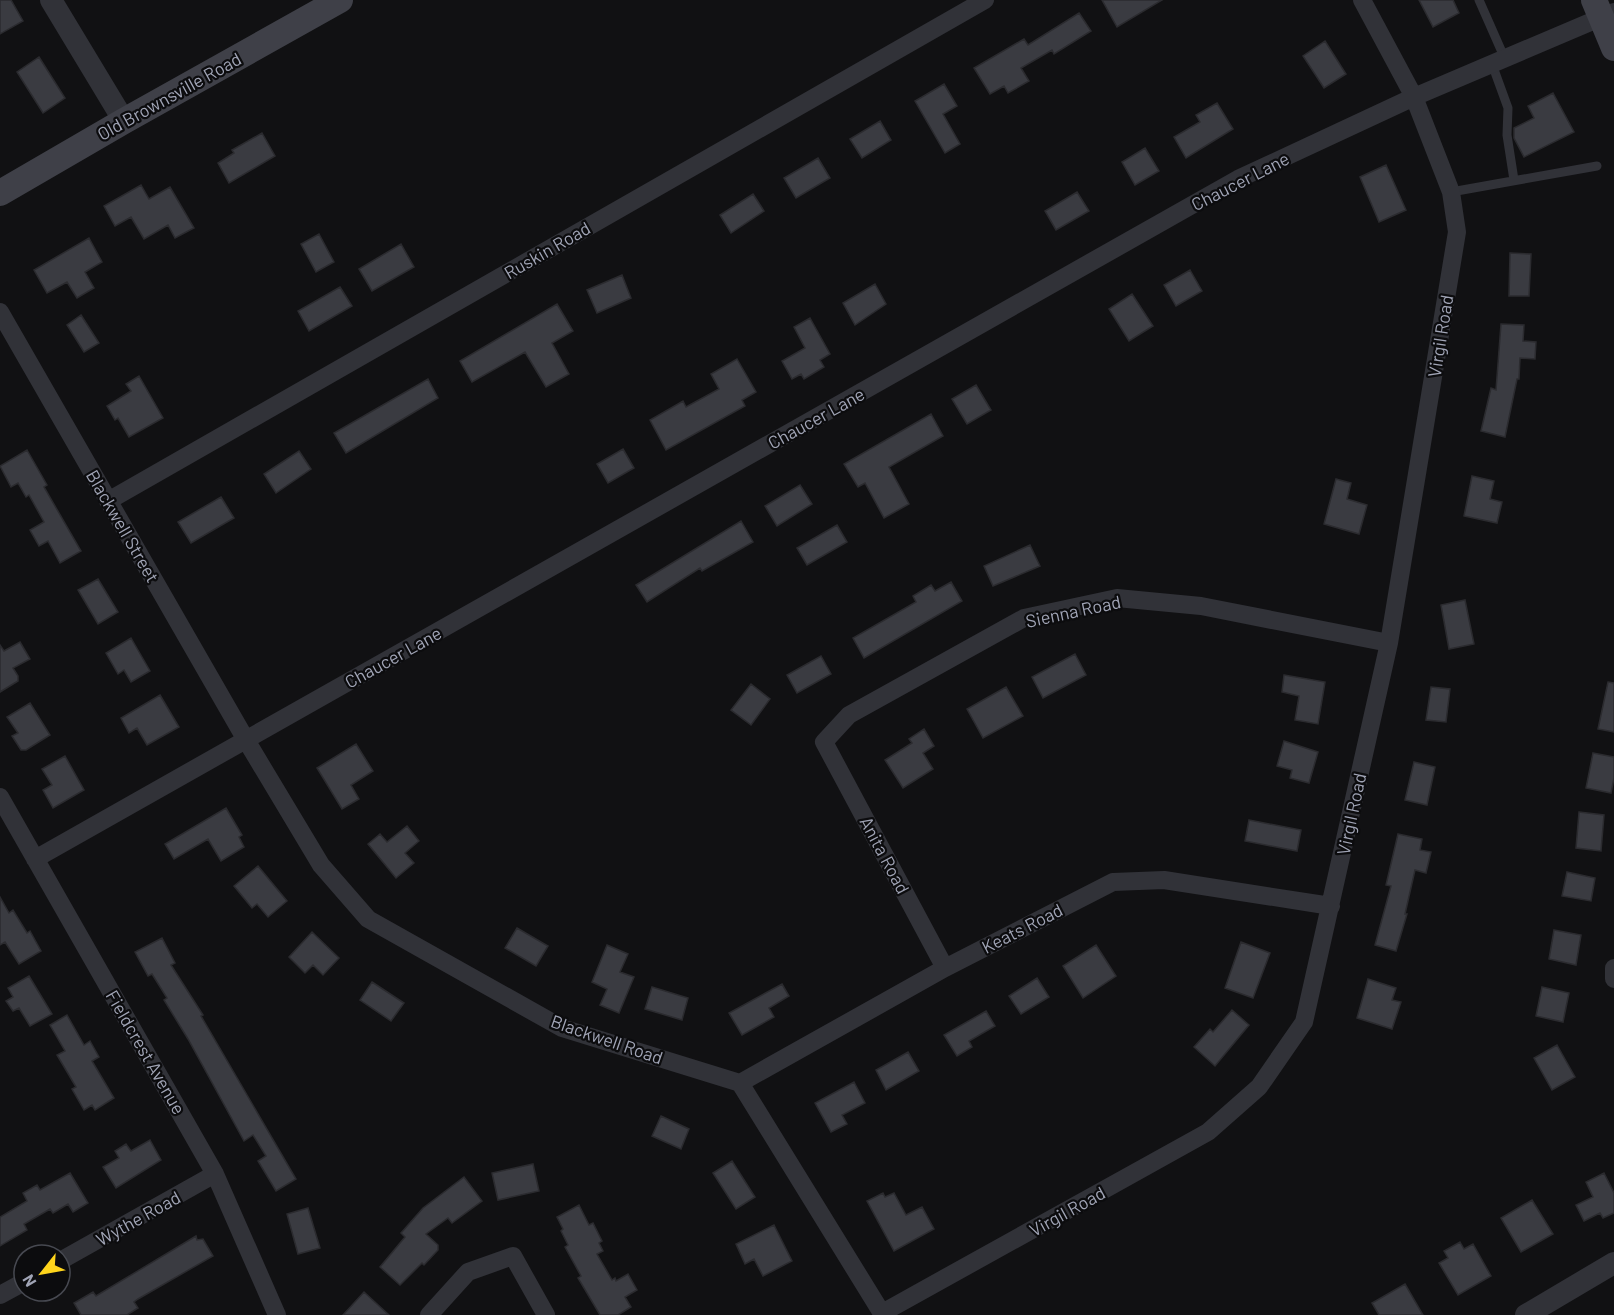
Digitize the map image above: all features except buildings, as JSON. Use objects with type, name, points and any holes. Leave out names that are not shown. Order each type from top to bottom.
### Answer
[{"type":"main road","name":"Old Brownsville Road","points":[[0,193],[339,0]]},
{"type":"main road","points":[[1603,10],[1614,48]]},
{"type":"street","points":[[51,0],[124,121]]},
{"type":"street","name":"Ruskin Road","points":[[108,501],[985,0]]},
{"type":"street","points":[[1362,0],[1414,97]]},
{"type":"street","name":"Chaucer Lane","points":[[35,859],[1238,179],[1414,97],[1498,61],[1603,10]]},
{"type":"street","name":"Virgil Road","points":[[883,1314],[1208,1132],[1259,1087],[1304,1022],[1389,643],[1457,232],[1451,192],[1414,97]]},
{"type":"street","name":"Blackwell Street","points":[[0,312],[246,740]]},
{"type":"street","name":"Sienna Road","points":[[824,742],[849,715],[1024,618],[1117,598],[1201,606],[1389,643]]},
{"type":"street","name":"Blackwell Road","points":[[246,740],[321,865],[368,919],[562,1028],[740,1083]]},
{"type":"street","name":"Anita Road","points":[[824,742],[945,968]]},
{"type":"street","name":"Fieldcrest Avenue","points":[[0,797],[215,1174],[277,1315]]},
{"type":"street","name":"Keats Road","points":[[740,1083],[945,968],[1113,882],[1164,880],[1331,906]]},
{"type":"street","points":[[1614,968],[1614,979]]},
{"type":"street","points":[[740,1083],[883,1314]]},
{"type":"street","name":"Wythe Road","points":[[72,1254],[215,1174]]},
{"type":"street","points":[[429,1315],[468,1272],[513,1256],[546,1315]]},
{"type":"street","points":[[1526,1315],[1614,1263]]},
{"type":"lane","points":[[1479,0],[1498,61],[1508,108],[1507,135],[1514,180]]},
{"type":"lane","points":[[1451,192],[1596,166]]}]
